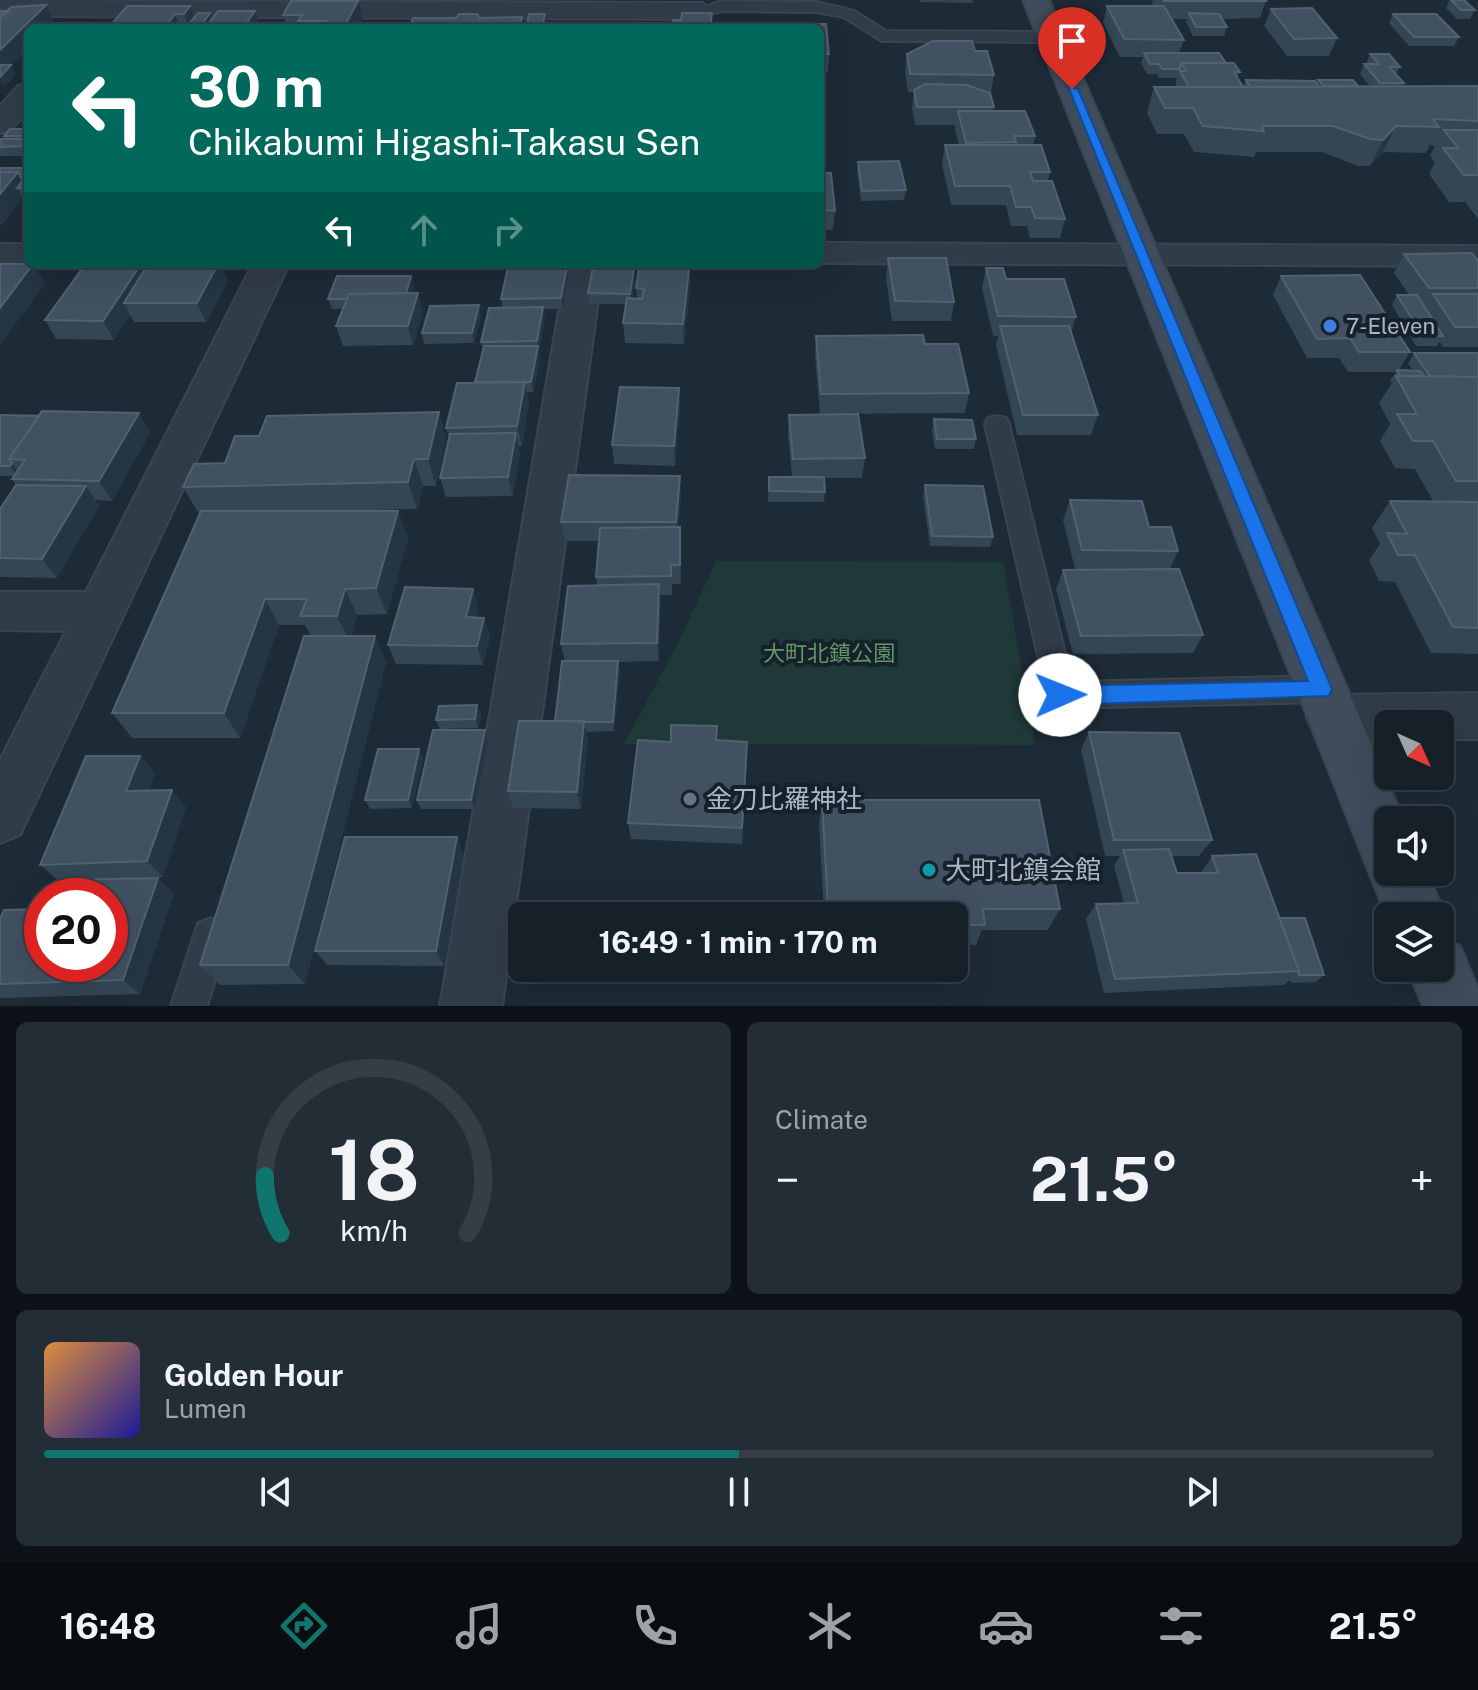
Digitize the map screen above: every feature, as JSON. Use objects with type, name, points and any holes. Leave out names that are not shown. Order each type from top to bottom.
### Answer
[{"type":"street","points":[[0,8],[107,4],[393,12],[674,5],[702,11]]},
{"type":"street","points":[[90,24],[107,4]]},
{"type":"street","points":[[1043,18],[1374,816]]},
{"type":"street","points":[[0,124],[24,97]]},
{"type":"street","points":[[824,253],[1138,252],[1478,256]]},
{"type":"street","points":[[0,254],[24,254]]},
{"type":"street","points":[[0,817],[269,268]]},
{"type":"street","points":[[471,1006],[584,268]]},
{"type":"street","points":[[0,611],[100,612]]},
{"type":"street","points":[[1327,704],[1478,716]]},
{"type":"street","points":[[1444,982],[1454,1006]]},
{"type":"lane","points":[[702,11],[722,6],[817,7],[849,14],[882,36],[1043,18]]},
{"type":"lane","points":[[997,424],[1060,695],[1327,704]]},
{"type":"lane","points":[[189,1006],[222,902]]},
{"type":"green space","name":"大町北鎮公園","points":[[716,561],[1003,562],[1035,745],[624,744],[681,637]]},
{"type":"building","points":[[1265,0],[1266,1],[1164,1]]},
{"type":"building","points":[[1451,0],[1464,0],[1475,10],[1461,10]]},
{"type":"building","points":[[291,1],[358,1],[346,24],[298,21],[302,15],[283,15]]},
{"type":"building","points":[[46,5],[0,50],[0,18],[11,7]]},
{"type":"building","points":[[127,6],[190,6],[184,14],[175,14],[168,24],[112,24]]},
{"type":"building","points":[[1107,6],[1164,6],[1184,40],[1124,39]]},
{"type":"building","points":[[1312,8],[1337,38],[1294,39],[1271,9]]},
{"type":"building","points":[[218,11],[255,11],[246,24],[208,24]]},
{"type":"building","points":[[198,13],[210,13],[202,24],[189,24]]},
{"type":"building","points":[[682,13],[712,13],[711,24],[672,24],[673,20],[681,20]]},
{"type":"building","points":[[1189,13],[1219,14],[1227,27],[1196,27]]},
{"type":"building","points":[[459,14],[478,14],[479,18],[522,17],[520,24],[411,24],[413,18],[456,18]]},
{"type":"building","points":[[529,14],[545,14],[543,24],[527,24]]},
{"type":"building","points":[[1393,14],[1436,14],[1459,37],[1414,37]]},
{"type":"building","points":[[824,24],[826,24],[829,54],[824,54]]},
{"type":"building","points":[[933,41],[972,41],[975,51],[987,51],[994,75],[910,74],[907,54]]},
{"type":"building","points":[[1144,53],[1219,53],[1226,63],[1181,63],[1180,69],[1162,69],[1159,64],[1150,64]]},
{"type":"building","points":[[1370,54],[1389,54],[1400,67],[1389,67],[1404,83],[1380,83],[1364,64],[1379,64]]},
{"type":"building","points":[[1181,63],[1234,63],[1240,72],[1234,72],[1243,87],[1189,87],[1180,71],[1186,71]]},
{"type":"building","points":[[0,65],[11,65],[0,77]]},
{"type":"building","points":[[1246,80],[1315,81],[1319,87],[1250,87]]},
{"type":"building","points":[[1318,80],[1353,80],[1358,86],[1324,86]]},
{"type":"building","points":[[925,84],[967,85],[990,93],[994,107],[917,107],[914,90]]},
{"type":"building","points":[[1478,86],[1478,121],[1433,119],[1439,127],[1396,126],[1383,140],[1370,139],[1333,126],[1262,126],[1264,131],[1203,126],[1193,108],[1165,108],[1154,87]]},
{"type":"building","points":[[958,111],[1025,111],[1035,136],[1014,136],[1016,142],[966,143]]},
{"type":"building","points":[[10,129],[24,129],[24,136],[4,136]]},
{"type":"building","points":[[1444,130],[1478,130],[1478,175],[1464,175],[1443,148],[1458,148]]},
{"type":"building","points":[[0,139],[24,139],[24,146],[0,147]]},
{"type":"building","points":[[945,145],[1041,145],[1050,172],[1030,172],[1033,181],[1052,181],[1065,219],[1035,218],[1031,207],[1016,207],[1010,186],[955,186]]},
{"type":"building","points":[[899,161],[906,190],[862,191],[858,162]]},
{"type":"building","points":[[0,168],[24,168],[24,179],[18,172],[0,172]]},
{"type":"building","points":[[0,172],[18,172],[0,194]]},
{"type":"building","points":[[824,173],[831,173],[835,211],[824,210]]},
{"type":"building","points":[[1472,253],[1478,261],[1478,288],[1429,288],[1404,254]]},
{"type":"building","points":[[888,258],[946,258],[954,302],[895,301]]},
{"type":"building","points":[[0,264],[24,264],[24,268],[30,268],[0,308]]},
{"type":"building","points":[[83,268],[138,268],[103,321],[45,320]]},
{"type":"building","points":[[146,268],[216,268],[197,303],[124,303]]},
{"type":"building","points":[[508,268],[567,268],[561,298],[501,299]]},
{"type":"building","points":[[593,268],[634,268],[630,294],[588,293]]},
{"type":"building","points":[[639,268],[689,269],[683,324],[623,323],[627,298],[642,299],[644,289],[636,288]]},
{"type":"building","points":[[986,268],[1003,268],[1006,279],[1064,279],[1076,317],[998,316]]},
{"type":"building","points":[[1360,275],[1410,352],[1359,352],[1350,338],[1317,339],[1281,276]]},
{"type":"building","points":[[337,276],[411,276],[406,293],[349,294],[347,299],[328,299]]},
{"type":"building","points":[[418,293],[408,326],[336,326],[349,294]]},
{"type":"building","points":[[1433,294],[1478,294],[1478,327],[1455,327]]},
{"type":"building","points":[[1397,295],[1417,295],[1443,336],[1423,336]]},
{"type":"building","points":[[479,305],[472,333],[422,333],[430,306]]},
{"type":"building","points":[[543,307],[537,341],[481,342],[489,308]]},
{"type":"building","points":[[1000,326],[1069,326],[1098,415],[1023,415]]},
{"type":"building","points":[[923,335],[925,344],[958,344],[969,393],[821,394],[816,336]]},
{"type":"building","points":[[484,346],[538,346],[531,382],[475,382]]},
{"type":"building","points":[[1414,353],[1478,353],[1478,377],[1430,376]]},
{"type":"building","points":[[1397,370],[1420,371],[1424,376],[1400,376]]},
{"type":"building","points":[[1396,376],[1478,377],[1478,481],[1456,481],[1433,441],[1413,441],[1397,414],[1417,414]]},
{"type":"building","points":[[525,382],[517,426],[446,428],[457,383]]},
{"type":"building","points":[[620,387],[679,388],[674,446],[612,445]]},
{"type":"building","points":[[42,411],[139,413],[99,481],[12,479],[25,460],[9,459]]},
{"type":"building","points":[[439,412],[428,459],[414,459],[408,482],[183,487],[194,464],[225,463],[235,436],[259,436],[267,416]]},
{"type":"building","points":[[858,414],[865,458],[793,459],[789,415]]},
{"type":"building","points":[[0,415],[39,416],[9,459],[12,463],[10,466],[0,466]]},
{"type":"building","points":[[934,419],[972,420],[976,439],[937,439]]},
{"type":"building","points":[[516,433],[508,477],[440,478],[450,434]]},
{"type":"building","points":[[569,475],[680,476],[676,522],[561,522]]},
{"type":"building","points":[[769,477],[824,477],[825,492],[769,491]]},
{"type":"building","points":[[16,485],[86,486],[42,559],[0,558],[0,509]]},
{"type":"building","points":[[925,485],[983,486],[993,537],[932,536]]},
{"type":"building","points":[[1070,500],[1142,501],[1149,527],[1171,527],[1178,551],[1082,550]]},
{"type":"building","points":[[1390,501],[1478,502],[1478,628],[1453,627],[1415,555],[1398,555],[1387,533],[1407,534]]},
{"type":"building","points":[[201,511],[398,511],[376,588],[345,589],[337,616],[300,616],[307,599],[265,599],[224,713],[112,713]]},
{"type":"building","points":[[680,527],[680,565],[671,565],[671,576],[596,577],[600,528]]},
{"type":"building","points":[[1179,569],[1203,635],[1081,636],[1063,570]]},
{"type":"building","points":[[659,584],[657,643],[561,644],[568,586]]},
{"type":"building","points":[[405,587],[473,589],[466,617],[484,618],[477,646],[388,645]]},
{"type":"building","points":[[304,636],[375,636],[288,965],[200,965]]},
{"type":"building","points":[[562,661],[618,661],[613,722],[555,721]]},
{"type":"building","points":[[477,705],[475,719],[436,720],[439,706]]},
{"type":"building","points":[[519,721],[584,721],[577,792],[508,791]]},
{"type":"building","name":"金刀比羅神社","points":[[671,725],[717,726],[716,740],[747,742],[742,828],[628,823],[638,740],[671,742]]},
{"type":"building","points":[[433,730],[485,730],[471,800],[417,800]]},
{"type":"building","points":[[1089,732],[1179,733],[1212,840],[1114,840]]},
{"type":"building","points":[[378,749],[419,749],[408,800],[365,800]]},
{"type":"building","points":[[86,756],[140,756],[126,791],[172,790],[147,861],[40,865]]},
{"type":"building","name":"大町北鎮会館","points":[[822,800],[1039,800],[1060,909],[983,909],[985,925],[968,925],[968,902],[828,902]]},
{"type":"building","points":[[345,837],[457,837],[436,951],[315,951]]},
{"type":"building","points":[[1169,849],[1177,873],[1218,873],[1212,856],[1256,854],[1299,971],[1115,979],[1096,904],[1138,903],[1123,850]]},
{"type":"building","points":[[158,878],[128,965],[128,879]]},
{"type":"building","points":[[24,909],[24,982],[62,982],[0,984],[0,919],[4,910]]},
{"type":"building","points":[[1279,918],[1305,918],[1324,975],[1299,975]]},
{"type":"place","name":"7-Eleven","points":[[1330,326]]},
{"type":"place","name":"金刀比羅神社","points":[[690,799]]},
{"type":"place","name":"大町北鎮会館","points":[[929,870]]},
{"type":"route","points":[[1060,695],[1322,689],[1072,89]]}]
